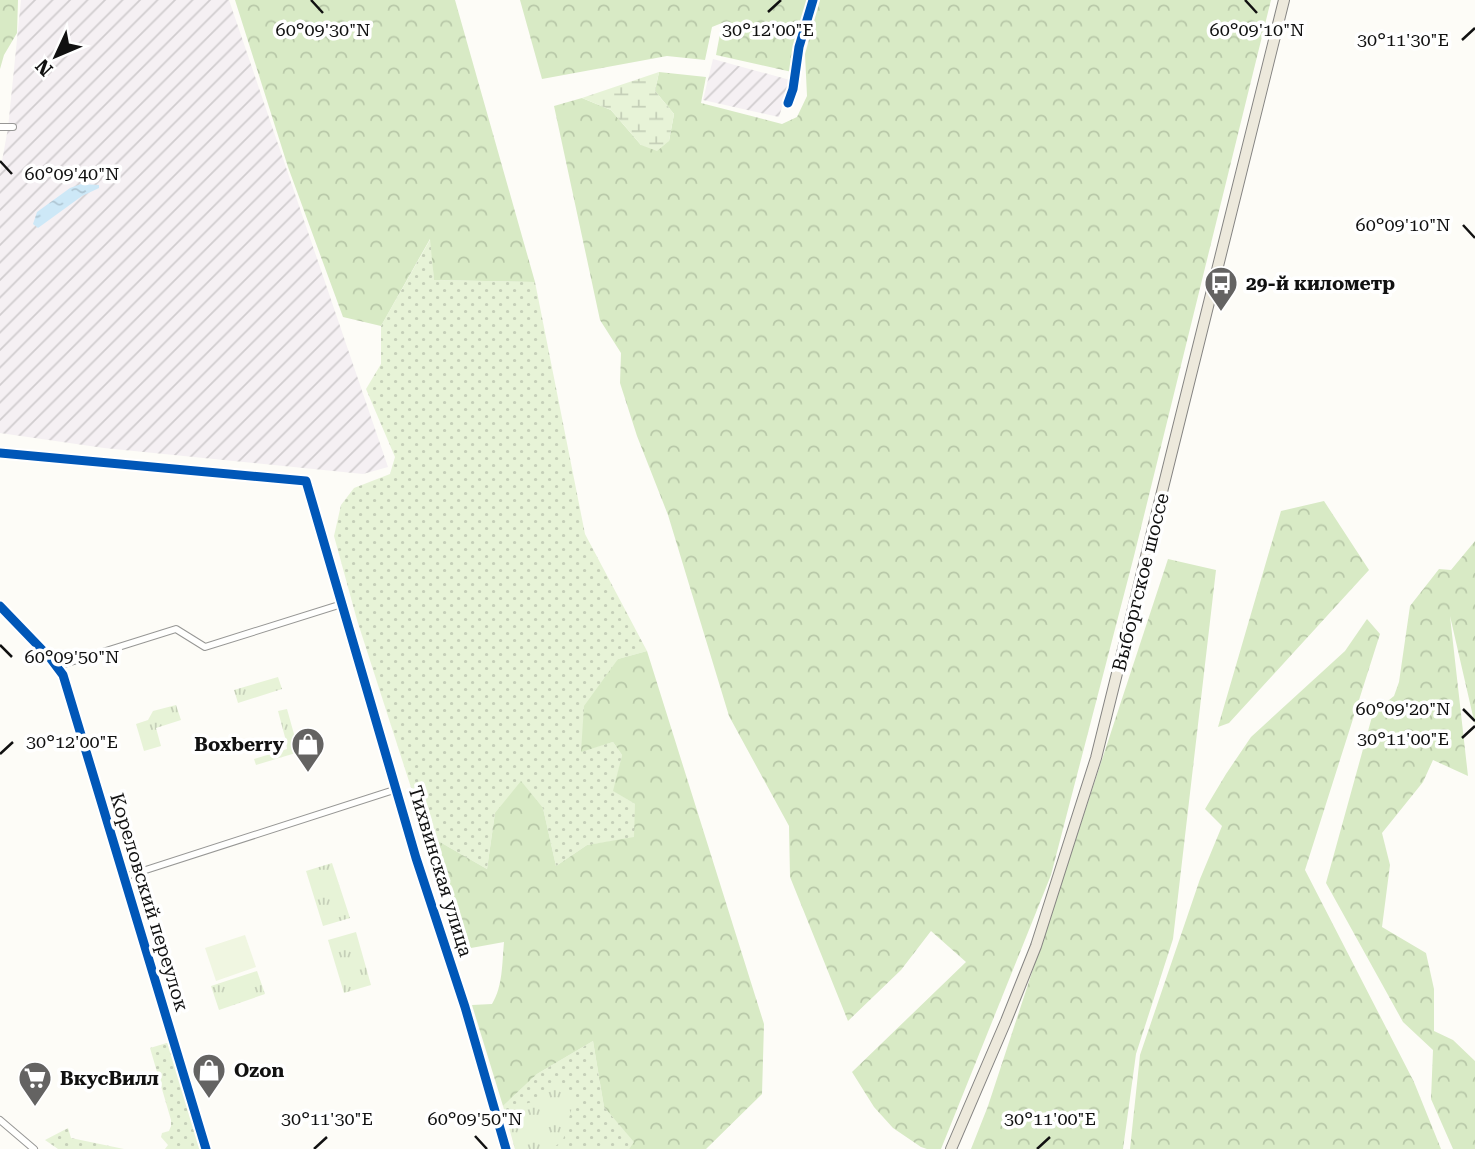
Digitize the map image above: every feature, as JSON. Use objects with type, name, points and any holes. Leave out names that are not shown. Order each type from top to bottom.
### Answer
[{"type":"main road","name":"Выборгское шоссе","points":[[951,1149],[1036,946],[1096,758],[1283,0]]},
{"type":"street","points":[[788,103],[793,89],[799,47],[813,0]]},
{"type":"street","points":[[0,127],[13,127]]},
{"type":"street","name":"Тихвинская улица","points":[[0,453],[306,481],[416,858],[465,1007],[506,1149]]},
{"type":"street","points":[[0,606],[58,666],[176,629],[205,648],[342,604]]},
{"type":"street","name":"Кореловский переулок","points":[[58,666],[63,675],[206,1149]]},
{"type":"street","name":"Тихвинская улица","points":[[124,877],[397,789]]},
{"type":"street","points":[[2,1123],[34,1149]]},
{"type":"shaded area","points":[[21,0],[229,0],[388,467],[363,474],[104,448],[0,433],[0,172],[8,128]]},
{"type":"shaded area","points":[[713,59],[790,80],[779,117],[703,100]]},
{"type":"green space","points":[[0,0],[18,0],[17,33],[4,55],[0,69]]},
{"type":"green space","points":[[235,0],[455,0],[535,282],[434,280],[430,239],[381,326],[343,317],[288,167]]},
{"type":"green space","points":[[520,0],[809,0],[792,72],[716,55],[722,23],[712,27],[705,60],[667,56],[542,79]]},
{"type":"green space","points":[[820,0],[1271,0],[1134,556],[1051,875],[941,1149],[921,1147],[893,1128],[874,1107],[852,1072],[966,962],[931,931],[901,970],[848,1021],[790,877],[789,826],[729,716],[668,515],[637,436],[620,383],[621,353],[600,320],[554,106],[582,98],[611,110],[641,145],[669,141],[674,114],[655,91],[659,72],[706,77],[701,103],[782,124],[797,117],[807,96],[805,54]]},
{"type":"green space","points":[[659,72],[655,91],[674,114],[669,141],[657,151],[641,145],[611,110],[582,98]]},
{"type":"green space","points":[[431,238],[434,280],[535,282],[585,534],[647,651],[618,659],[581,751],[613,742],[622,755],[614,791],[635,804],[635,838],[587,845],[556,866],[543,808],[495,813],[487,869],[426,834],[357,620],[334,536],[341,505],[354,488],[390,474],[395,457],[366,389],[381,364],[381,326]]},
{"type":"green space","points":[[1324,501],[1369,570],[1229,723],[1218,727],[1281,511]]},
{"type":"green space","points":[[1475,541],[1475,725],[1450,616],[1468,776],[1433,760],[1423,782],[1382,833],[1390,865],[1382,927],[1426,953],[1434,989],[1434,1031],[1453,1040],[1475,1061],[1475,1149],[1453,1149],[1431,1099],[1433,1050],[1403,1022],[1326,883],[1373,713],[1394,696],[1399,682],[1410,606],[1439,569],[1451,570]]},
{"type":"green space","points":[[1168,559],[1216,570],[1173,939],[1136,1054],[1123,1149],[971,1149],[988,1106]]},
{"type":"green space","points":[[1367,619],[1380,634],[1305,870],[1414,1082],[1441,1149],[1130,1149],[1140,1055],[1200,879],[1222,826],[1205,809],[1251,737],[1345,651]]},
{"type":"green space","points":[[647,651],[764,1024],[762,1094],[706,1149],[629,1149],[634,1142],[604,1107],[593,1041],[537,1074],[503,1106],[472,1005],[492,1004],[496,997],[504,942],[471,948],[458,930],[426,834],[487,869],[495,813],[521,781],[543,808],[556,866],[587,845],[634,837],[635,804],[613,791],[622,755],[613,742],[581,752],[584,706],[618,659]]},
{"type":"green space","points":[[278,677],[282,689],[238,703],[234,690]]},
{"type":"green space","points":[[176,705],[181,720],[156,728],[161,746],[144,751],[136,724],[148,720],[153,711]]},
{"type":"green space","points":[[287,709],[299,752],[256,765],[254,759],[287,749],[278,711]]},
{"type":"green space","points":[[332,863],[350,918],[323,926],[306,871]]},
{"type":"green space","points":[[356,932],[371,985],[344,993],[328,940]]},
{"type":"green space","points":[[245,935],[256,967],[216,981],[205,948]]},
{"type":"green space","points":[[257,971],[265,994],[219,1010],[211,986]]},
{"type":"green space","points":[[593,1041],[604,1107],[635,1142],[629,1149],[515,1149],[503,1106],[537,1074]]},
{"type":"green space","points":[[170,1042],[200,1149],[165,1149],[168,1145],[161,1137],[162,1133],[169,1131],[171,1120],[150,1048]]},
{"type":"green space","points":[[557,1080],[574,1100],[563,1140],[552,1149],[515,1149],[511,1132],[521,1105],[543,1099]]},
{"type":"green space","points":[[68,1128],[71,1138],[124,1149],[58,1149],[45,1140]]},
{"type":"water","points":[[81,184],[99,185],[99,188],[82,196],[38,228],[33,224],[37,212],[70,188]]},
{"type":"cycle path","points":[[788,103],[793,89],[799,47],[813,0]]},
{"type":"cycle path","points":[[0,453],[306,481],[416,858],[465,1007],[506,1149]]},
{"type":"cycle path","points":[[0,606],[63,675],[206,1149]]},
{"type":"place","name":"29-й километр","points":[[1221,313]]},
{"type":"place","name":"Boxberry","points":[[308,774]]},
{"type":"place","name":"Ozon","points":[[209,1100]]},
{"type":"place","name":"ВкусВилл","points":[[35,1108]]}]
